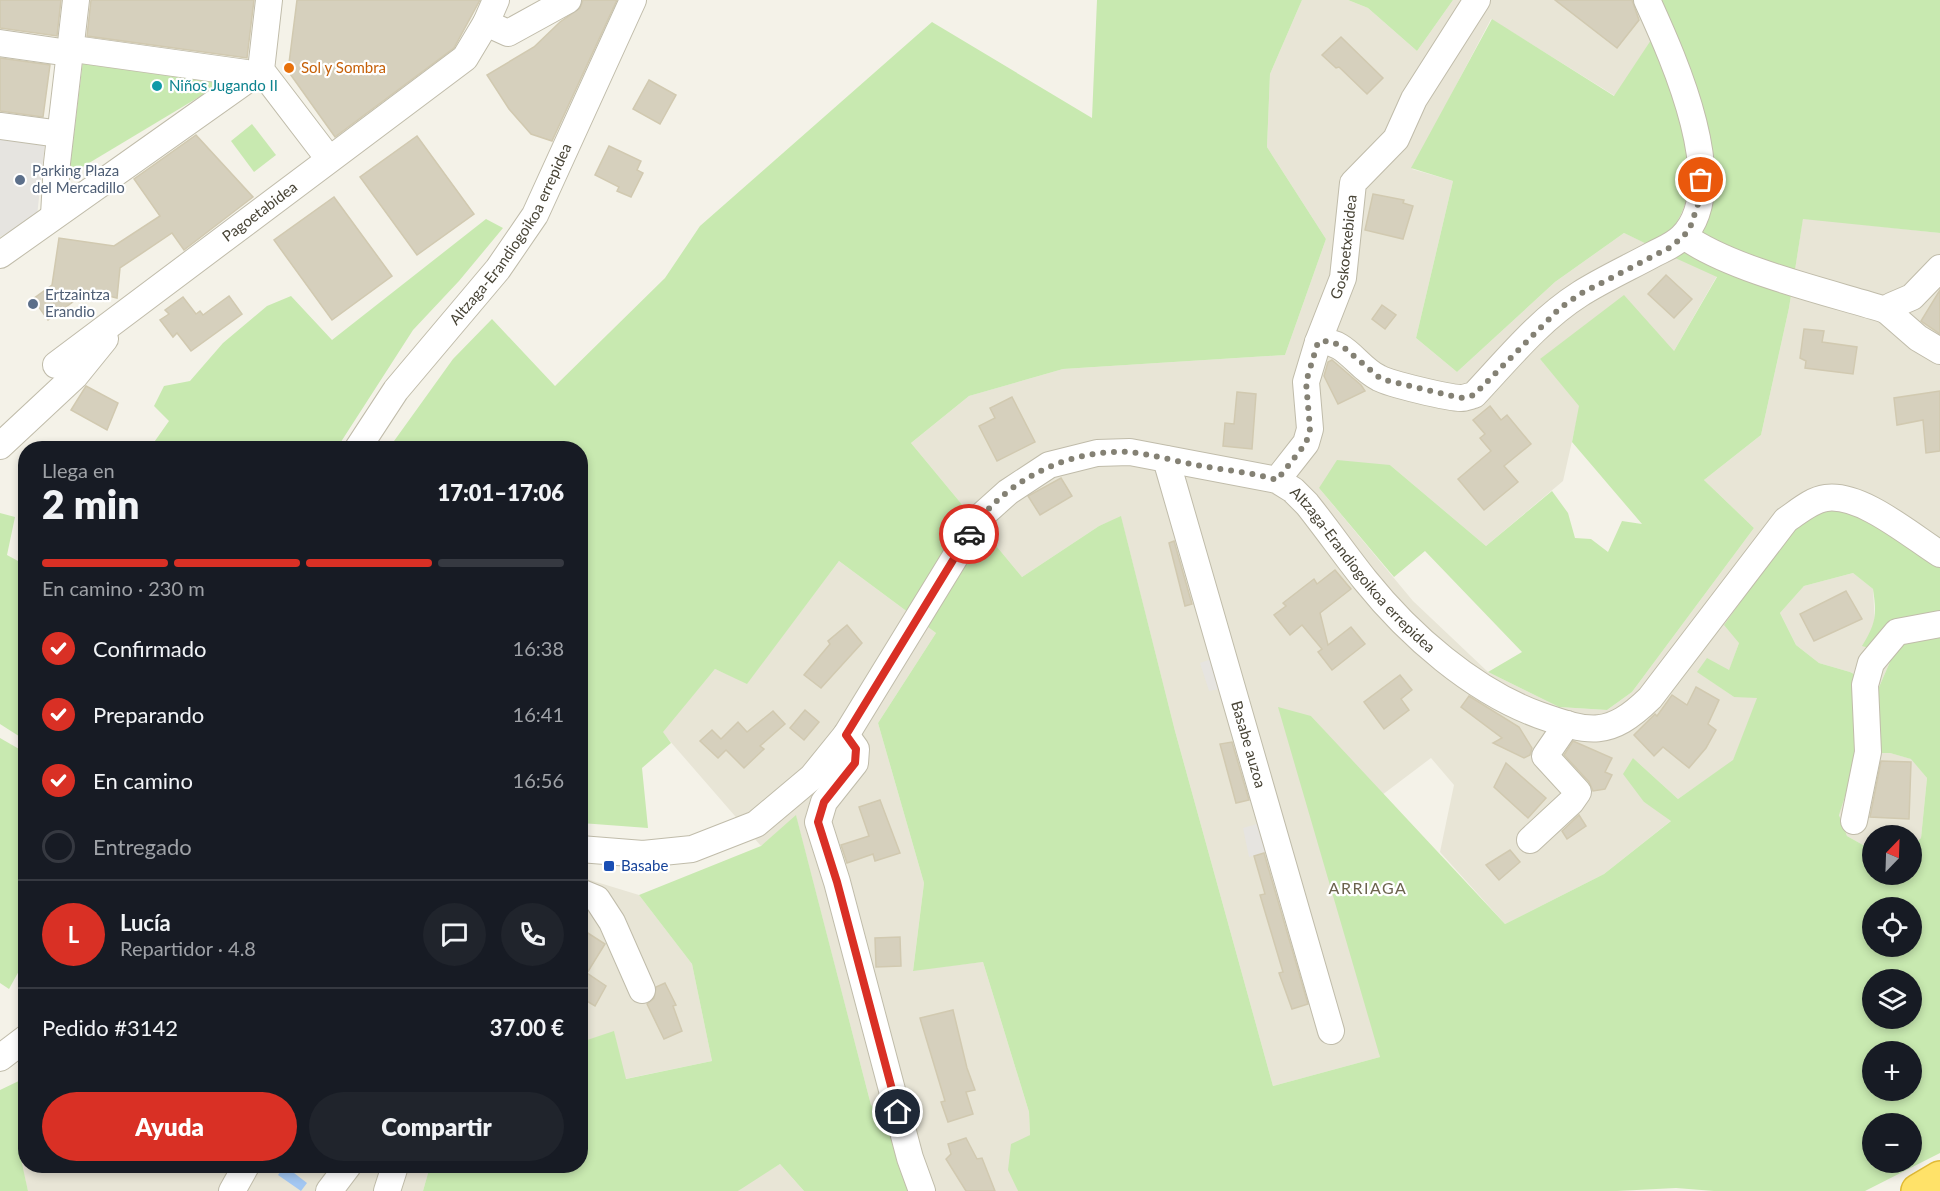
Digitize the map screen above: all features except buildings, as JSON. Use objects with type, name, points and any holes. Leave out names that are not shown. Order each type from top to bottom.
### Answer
[{"type":"highway","points":[[1918,1191],[1940,1178]]},
{"type":"street","points":[[54,215],[60,134],[75,51],[76,0]]},
{"type":"street","points":[[0,255],[254,71],[269,0]]},
{"type":"street","points":[[490,11],[508,33],[568,0]]},
{"type":"street","name":"Altzaga-Erandiogoikoa errepidea","points":[[363,441],[396,390],[498,269],[535,215],[633,0]]},
{"type":"street","name":"Goskoetxebidea","points":[[1277,480],[1306,443],[1310,429],[1306,382],[1318,342],[1343,278],[1353,183],[1396,139],[1414,99],[1477,0]]},
{"type":"street","points":[[1318,342],[1328,341],[1342,346],[1381,379],[1461,398],[1474,395],[1560,308],[1580,294],[1669,248],[1684,236],[1691,225],[1698,204],[1701,151],[1693,118],[1647,0]]},
{"type":"street","name":"Pagoetabidea","points":[[56,365],[465,58],[490,11]]},
{"type":"street","points":[[0,43],[254,71],[329,159]]},
{"type":"street","points":[[0,126],[60,134]]},
{"type":"street","points":[[1684,236],[1700,247],[1766,273],[1886,310]]},
{"type":"street","points":[[1940,268],[1912,297],[1891,306],[1887,311],[1917,338],[1940,351]]},
{"type":"street","points":[[0,446],[75,376],[104,344],[109,325]]},
{"type":"street","name":"Altzaga-Erandiogoikoa errepidea","points":[[588,850],[643,854],[692,849],[756,824],[812,777],[846,735],[979,518],[1008,492],[1049,465],[1096,453],[1130,452],[1277,480],[1293,490],[1306,504],[1388,605],[1458,670],[1496,696],[1522,709],[1588,730],[1606,728],[1625,721],[1636,711],[1657,689],[1786,520],[1806,505],[1824,498],[1846,498],[1866,507],[1940,554]]},
{"type":"street","name":"Basabe auzoa","points":[[1166,459],[1330,1031]]},
{"type":"street","points":[[1854,821],[1868,752],[1864,686],[1871,663],[1897,632],[1940,624]]},
{"type":"street","points":[[1530,840],[1578,792],[1545,756],[1567,724]]},
{"type":"street","points":[[846,735],[856,749],[855,763],[821,808],[818,822],[837,882],[910,1158],[922,1191]]},
{"type":"street","points":[[588,895],[597,899],[612,922],[642,990]]},
{"type":"street","points":[[232,1191],[242,1173]]},
{"type":"street","points":[[329,1191],[343,1173]]},
{"type":"street","points":[[387,1191],[393,1173]]},
{"type":"shaded area","points":[[1302,0],[1348,0],[1368,8],[1417,51],[1453,0],[1657,0],[1665,20],[1615,96],[1491,19],[1412,169],[1453,181],[1416,338],[1457,372],[1555,282],[1624,233],[1717,276],[1674,351],[1540,359],[1580,406],[1563,481],[1486,546],[1390,465],[1319,488],[1413,601],[1488,672],[1559,707],[1607,710],[1632,692],[1754,528],[1704,480],[1761,435],[1789,308],[1803,218],[1940,233],[1940,566],[1864,518],[1739,643],[1729,671],[1698,672],[1734,697],[1758,697],[1733,761],[1678,799],[1633,758],[1644,802],[1672,820],[1604,874],[1505,924],[1440,852],[1454,785],[1431,758],[1382,795],[1311,716],[1380,1057],[1273,1086],[1175,731],[1121,517],[1099,526],[1022,577],[911,443],[969,396],[1063,369],[1285,355],[1326,239],[1267,147],[1270,74]]},
{"type":"shaded area","name":"Parking Plaza del Mercadillo","points":[[0,137],[45,143],[37,216],[0,237]]},
{"type":"shaded area","points":[[839,561],[936,633],[878,723],[924,883],[913,970],[983,962],[1029,1112],[1030,1135],[1009,1169],[1018,1191],[915,1191],[889,1119],[871,1105],[796,816],[761,846],[662,732],[715,669],[747,683]]},
{"type":"shaded area","points":[[1853,573],[1873,589],[1875,625],[1893,655],[1879,687],[1850,672],[1819,663],[1796,645],[1780,613],[1804,586]]},
{"type":"shaded area","points":[[1220,656],[1229,687],[1209,691],[1200,663]]},
{"type":"shaded area","points":[[1859,753],[1890,753],[1912,759],[1927,778],[1922,828],[1922,825],[1862,825],[1862,844],[1847,836],[1839,814]]},
{"type":"shaded area","points":[[1267,821],[1275,850],[1249,857],[1243,828]]},
{"type":"shaded area","points":[[588,879],[639,895],[692,964],[712,1061],[625,1079],[614,1032],[588,1040]]},
{"type":"shaded area","points":[[780,1164],[804,1191],[738,1191],[745,1185]]},
{"type":"shaded area","points":[[24,1173],[428,1173],[423,1191],[28,1191]]},
{"type":"green space","points":[[1097,0],[1302,0],[1270,74],[1267,147],[1326,239],[1285,355],[1063,369],[969,396],[911,443],[1022,577],[1099,526],[1121,516],[1175,731],[1273,1086],[1380,1057],[1278,707],[1311,716],[1505,924],[1604,874],[1671,821],[1644,802],[1623,774],[1633,758],[1678,799],[1733,760],[1757,698],[1734,697],[1697,672],[1707,658],[1729,670],[1739,643],[1724,625],[1787,537],[1807,516],[1835,508],[1864,518],[1940,566],[1940,1153],[1922,1162],[1922,1113],[1862,1113],[1862,1173],[1901,1173],[1865,1191],[1714,1191],[1676,1188],[1617,1191],[1018,1191],[1008,1170],[1011,1144],[1030,1135],[1029,1112],[983,962],[913,971],[924,883],[878,723],[936,633],[839,561],[747,684],[715,669],[663,732],[671,743],[642,768],[648,828],[588,824],[588,441],[394,441],[453,359],[492,319],[555,386],[665,278],[700,226],[932,22],[1092,118]],"holes":[[[1853,573],[1873,589],[1874,619],[1862,646],[1893,655],[1879,687],[1850,672],[1819,663],[1796,645],[1780,613],[1804,586]],[[1859,753],[1890,753],[1911,759],[1927,778],[1922,828],[1922,885],[1862,885],[1862,844],[1847,836],[1839,815]]]},
{"type":"green space","points":[[1348,0],[1453,0],[1417,51],[1368,8]]},
{"type":"green space","points":[[1657,0],[1940,0],[1940,233],[1803,219],[1789,308],[1761,435],[1704,480],[1754,528],[1632,692],[1607,710],[1559,707],[1488,672],[1522,652],[1425,551],[1394,577],[1319,488],[1337,460],[1390,465],[1486,546],[1552,491],[1568,513],[1575,538],[1591,539],[1608,552],[1622,521],[1642,524],[1572,442],[1579,406],[1540,359],[1624,295],[1674,351],[1717,277],[1673,257],[1700,216]]},
{"type":"green space","points":[[1492,19],[1614,96],[1651,40],[1684,129],[1689,152],[1690,175],[1687,198],[1678,220],[1653,247],[1624,233],[1555,282],[1457,372],[1416,338],[1453,181],[1411,168]]},
{"type":"green space","points":[[84,52],[239,73],[69,175]]},
{"type":"green space","points":[[252,124],[276,155],[254,172],[231,141]]},
{"type":"green space","points":[[486,219],[503,228],[459,281],[413,330],[342,441],[155,441],[169,421],[154,406],[164,386],[190,381],[223,343],[267,306],[291,296],[332,340]]},
{"type":"green space","points":[[0,513],[15,517],[7,555],[18,561],[18,736],[0,724]]},
{"type":"green space","points":[[0,738],[18,748],[18,973],[9,989],[0,983]]},
{"type":"green space","points":[[796,815],[871,1105],[889,1119],[915,1191],[804,1191],[780,1164],[738,1191],[423,1191],[428,1173],[588,1173],[588,1040],[614,1031],[626,1079],[712,1061],[692,964],[639,895],[761,846]]},
{"type":"green space","points":[[18,1081],[18,1173],[24,1173],[28,1191],[0,1191],[0,1090]]},
{"type":"water","points":[[294,1173],[307,1183],[301,1191],[278,1175]]},
{"type":"way so far","points":[[969,534],[979,518],[1008,492],[1049,465],[1096,453],[1130,452],[1266,476],[1277,480],[1306,443],[1310,429],[1306,382],[1318,342],[1328,341],[1342,346],[1368,371],[1381,379],[1461,398],[1474,395],[1560,308],[1580,294],[1669,248],[1684,236],[1691,225],[1698,204],[1701,180]]},
{"type":"place","name":"Sol y Sombra","points":[[289,68]]},
{"type":"place","name":"Niños Jugando II","points":[[157,86]]},
{"type":"place","name":"Parking Plaza del Mercadillo","points":[[20,180]]},
{"type":"place","name":"Ertzaintza Erandio","points":[[33,304]]},
{"type":"place","name":"Basabe","points":[[609,866]]},
{"type":"district","name":"ARRIAGA","points":[[1368,888]]},
{"type":"route","points":[[898,1112],[837,882],[818,822],[824,802],[855,763],[857,755],[854,742],[846,735],[969,534]]}]
